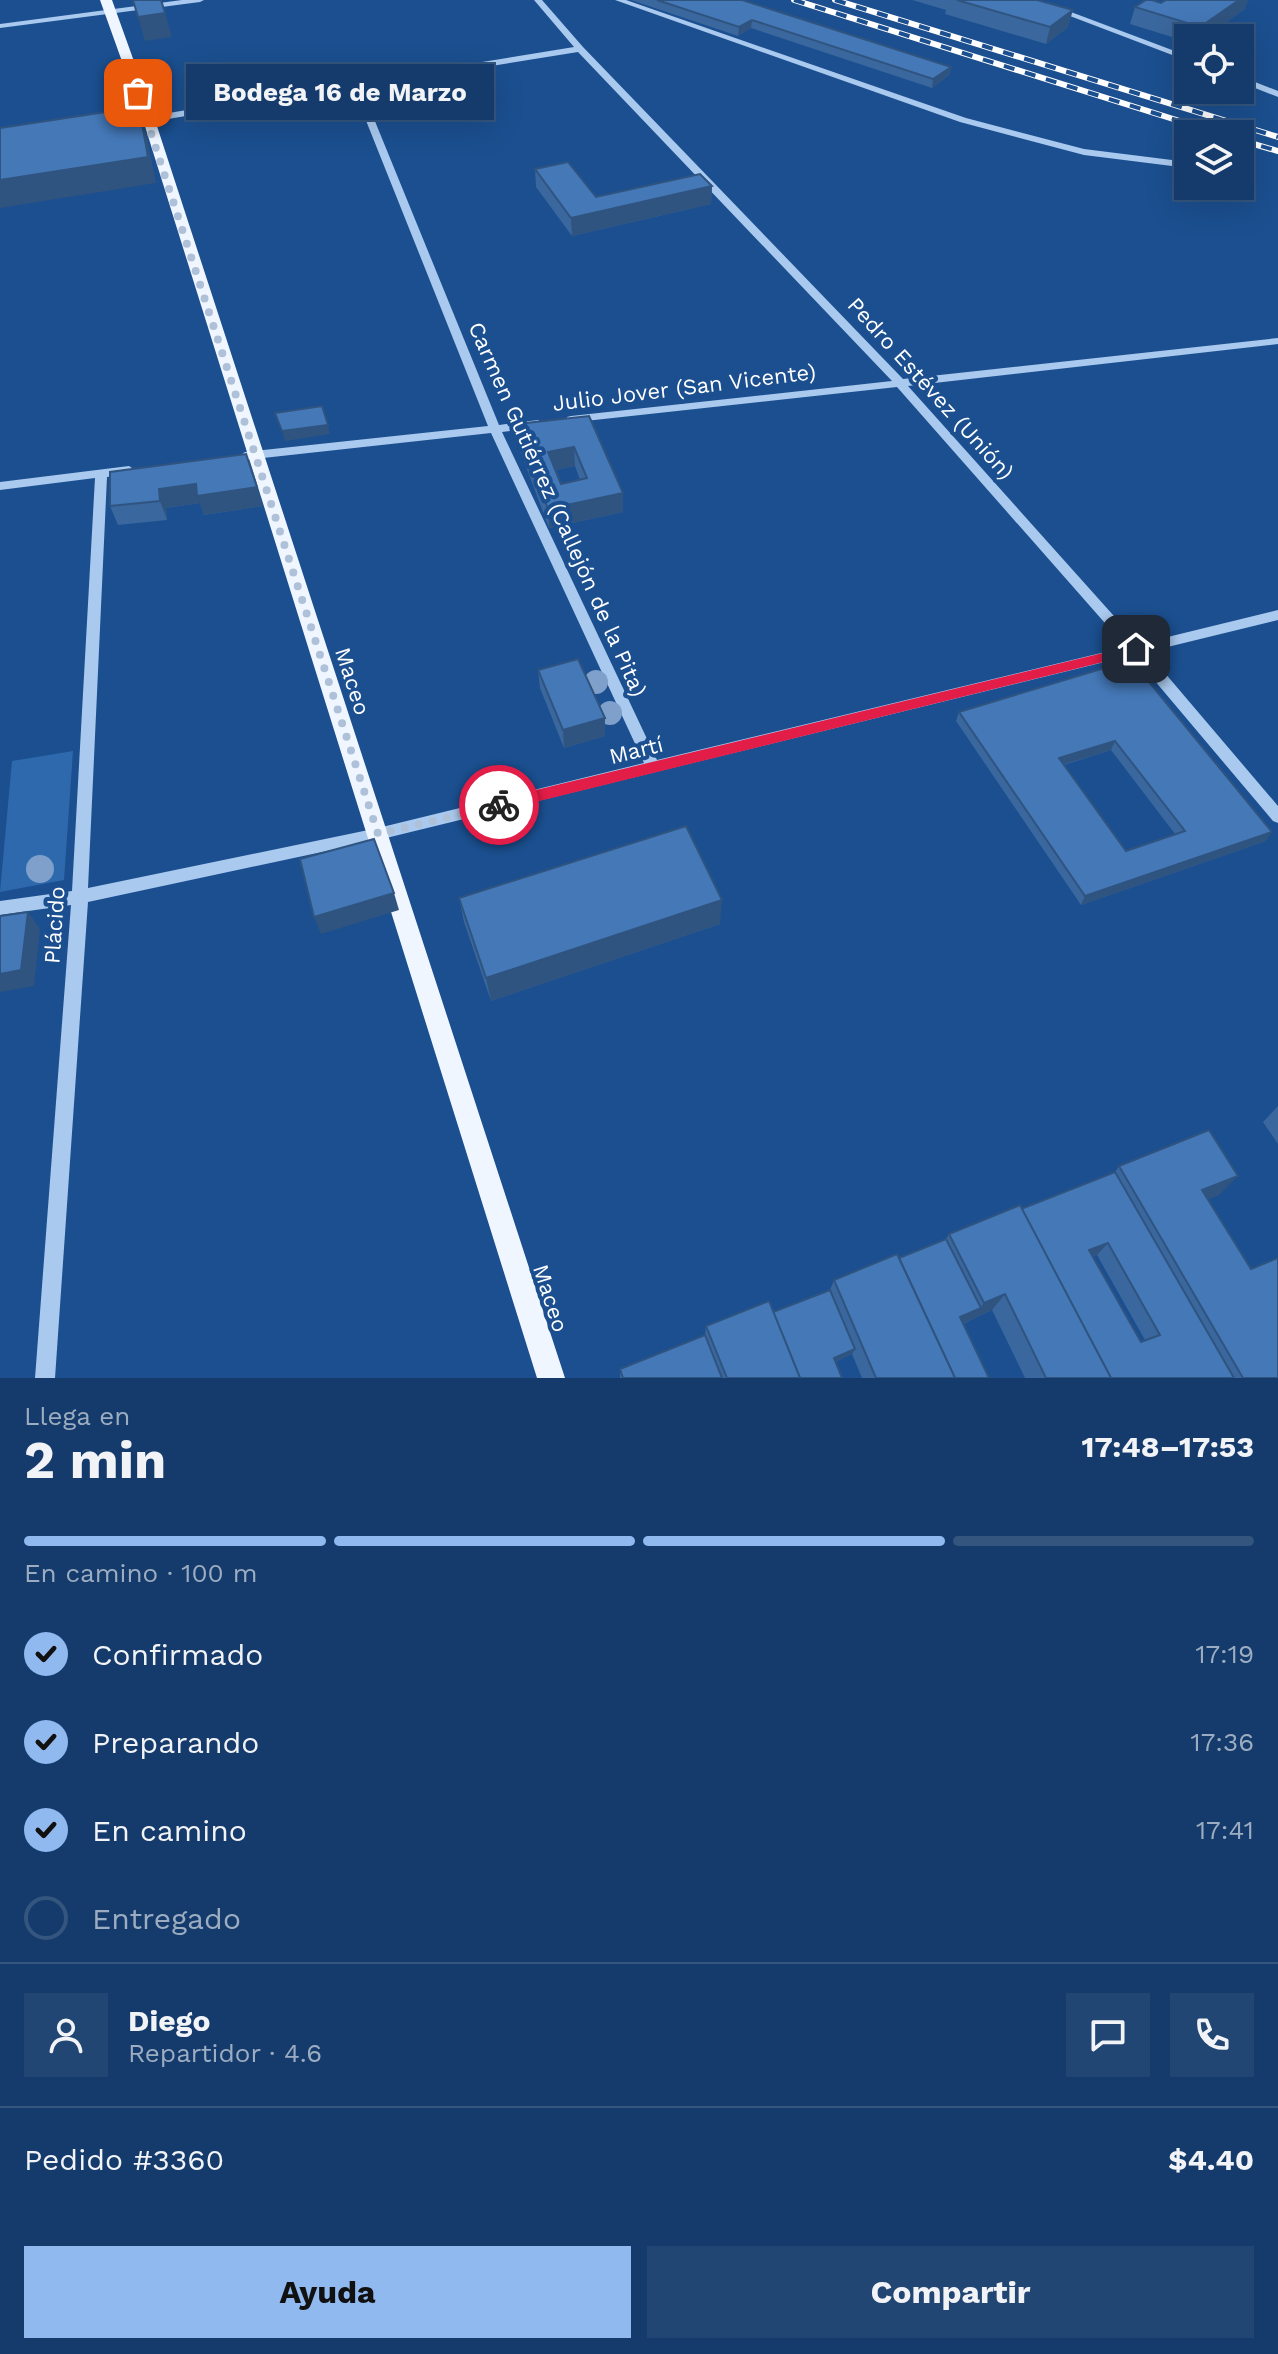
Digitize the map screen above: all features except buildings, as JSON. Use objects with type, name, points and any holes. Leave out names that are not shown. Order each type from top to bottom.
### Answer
[{"type":"main road","name":"Maceo","points":[[107,6],[246,456],[378,834],[551,1378]]},
{"type":"street","points":[[0,26],[107,6],[200,0]]},
{"type":"street","name":"Pedro Estévez (Unión)","points":[[538,0],[580,49],[899,382],[1136,649],[1278,817]]},
{"type":"street","points":[[619,0],[963,120],[1084,152],[1174,163]]},
{"type":"street","points":[[1032,0],[1174,54]]},
{"type":"street","points":[[141,121],[580,49]]},
{"type":"street","points":[[1254,85],[1278,94]]},
{"type":"street","name":"Carmen Gutiérrez (Callejón de la Pita)","points":[[357,87],[495,429],[653,768]]},
{"type":"street","name":"Julio Jover (San Vicente)","points":[[246,456],[1278,341]]},
{"type":"street","points":[[0,486],[146,468]]},
{"type":"street","name":"Plácido","points":[[45,1378],[80,897],[101,474]]},
{"type":"street","name":"Martí","points":[[0,908],[80,897],[378,834],[1278,615]]},
{"type":"shaded area","points":[[73,751],[64,880],[0,892],[12,761]]},
{"type":"railway","points":[[794,0],[1176,120]]},
{"type":"railway","points":[[835,0],[1278,137]]},
{"type":"railway","points":[[1254,144],[1278,151]]},
{"type":"way so far","points":[[138,93],[378,834],[499,805]]},
{"type":"place","name":"Bodega 16 de Marzo","points":[[138,93]]},
{"type":"route","points":[[499,805],[1136,649]]}]
